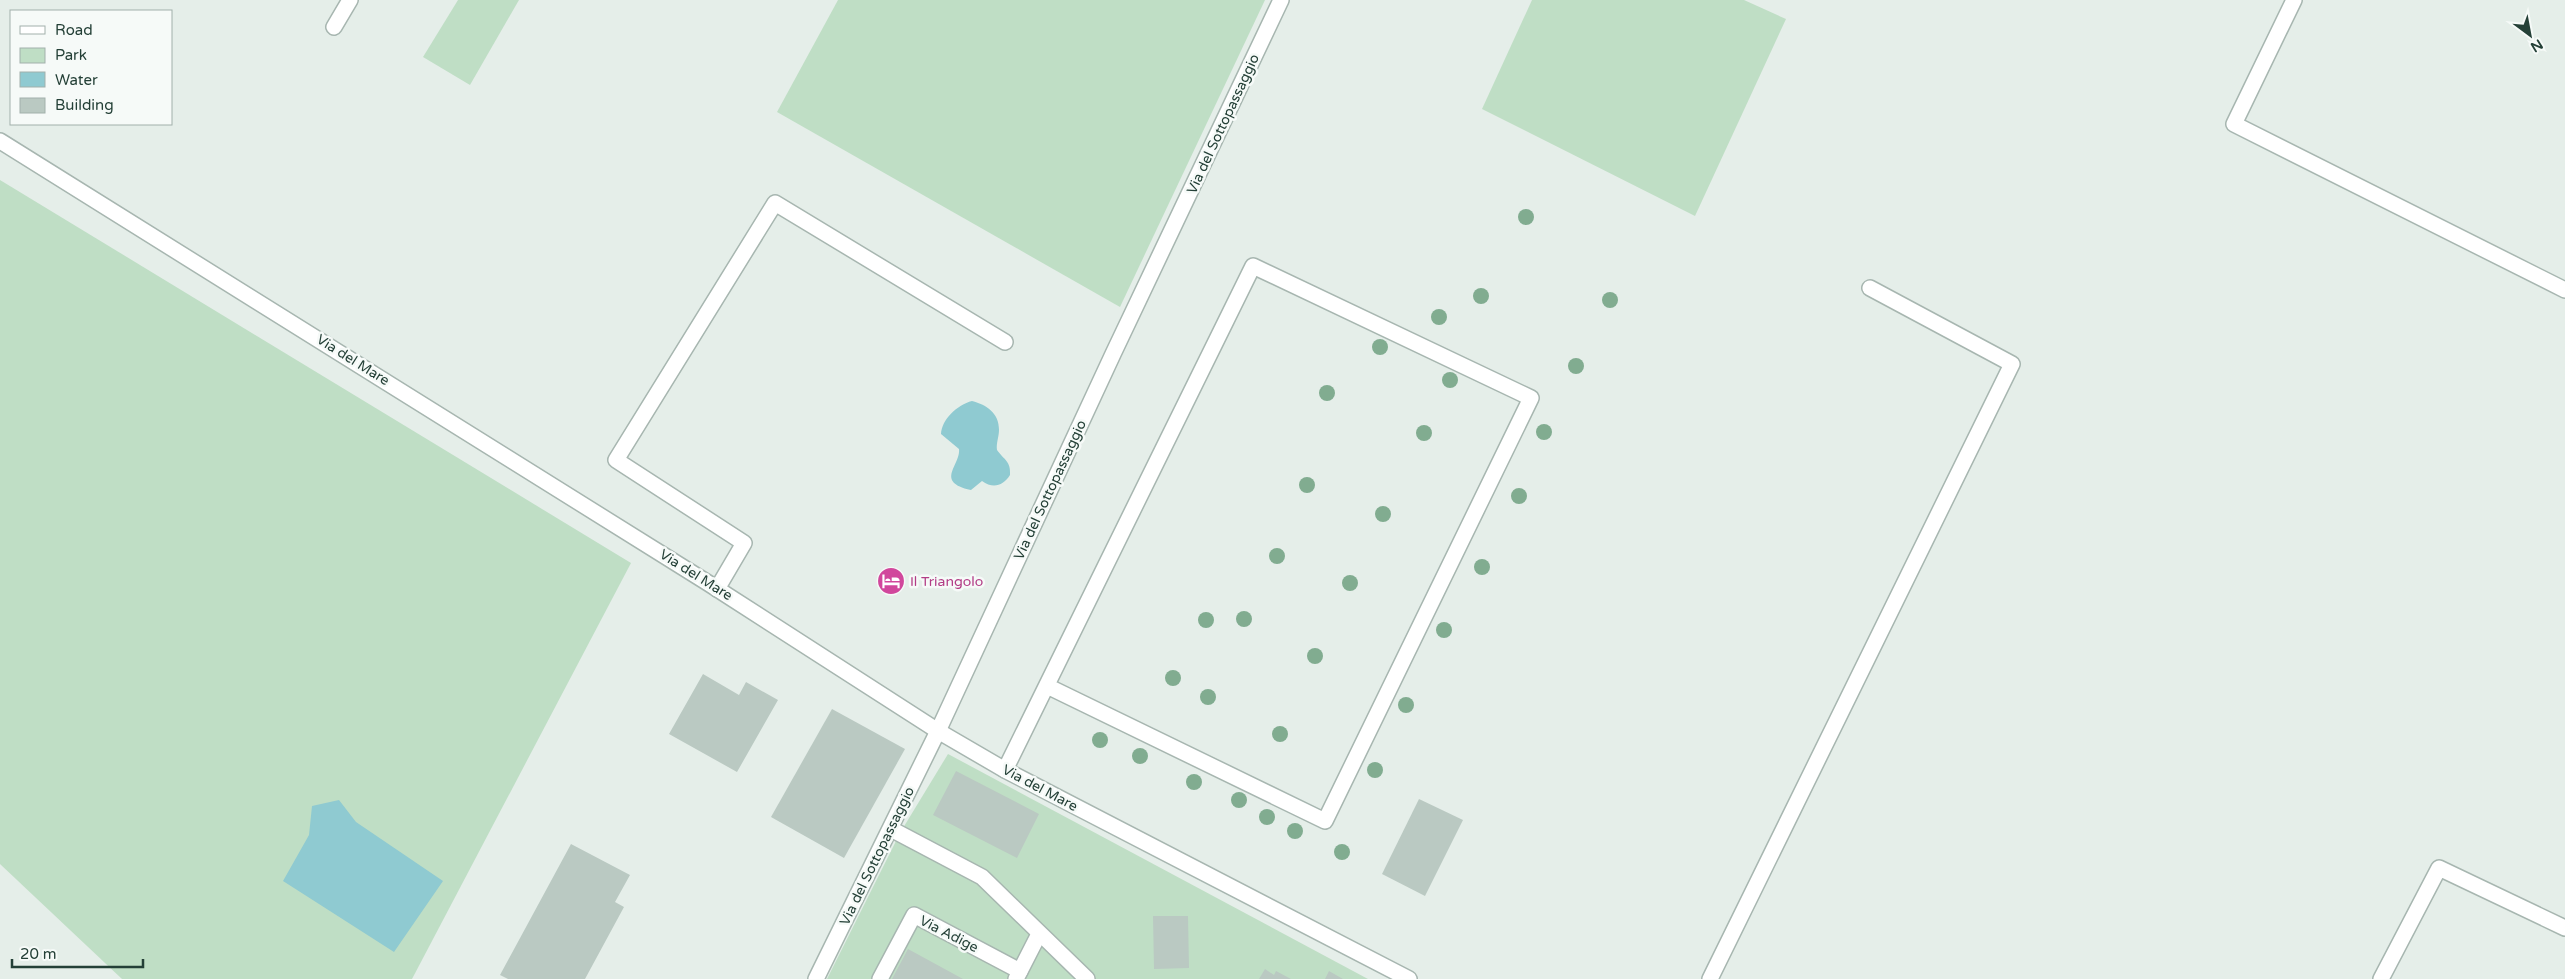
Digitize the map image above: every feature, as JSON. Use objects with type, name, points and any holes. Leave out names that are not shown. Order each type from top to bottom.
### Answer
[{"type":"street","points":[[334,28],[350,0]]},
{"type":"street","name":"Via del Sottopassaggio","points":[[816,979],[938,731],[1113,354],[1281,0]]},
{"type":"street","points":[[2294,0],[2234,124],[2565,290]]},
{"type":"street","name":"Via del Mare","points":[[0,141],[717,589],[938,731],[1005,770],[1409,979]]},
{"type":"street","points":[[717,589],[744,543],[616,460],[776,203],[1005,342]]},
{"type":"street","points":[[1005,770],[1253,266],[1532,398],[1325,821],[1047,686]]},
{"type":"street","points":[[1710,979],[2012,364],[1870,288]]},
{"type":"street","points":[[891,829],[982,877],[1086,979]]},
{"type":"street","points":[[2381,979],[2439,868],[2565,928]]},
{"type":"street","name":"Via Adige","points":[[880,979],[914,916],[1018,975]]},
{"type":"street","points":[[1018,975],[1039,934]]},
{"type":"green space","points":[[458,0],[519,0],[470,85],[423,57]]},
{"type":"green space","points":[[838,0],[1265,0],[1120,307],[777,112]]},
{"type":"green space","points":[[1532,0],[1744,0],[1786,19],[1695,216],[1482,109]]},
{"type":"green space","points":[[0,180],[631,563],[412,979],[122,979],[0,864]]},
{"type":"green space","points":[[948,754],[1368,979],[827,979],[900,833]]},
{"type":"water","points":[[972,401],[987,407],[997,419],[999,430],[997,450],[1008,464],[1010,475],[1001,484],[994,486],[982,481],[971,490],[960,487],[951,478],[959,455],[959,449],[941,434],[944,423],[951,413]]},
{"type":"water","points":[[339,800],[356,822],[443,881],[394,952],[283,881],[309,835],[312,806]]},
{"type":"building","points":[[703,674],[739,695],[746,682],[778,700],[737,772],[669,734]]},
{"type":"building","points":[[832,709],[905,749],[844,858],[771,817]]},
{"type":"building","points":[[956,771],[1039,814],[1017,858],[933,815]]},
{"type":"building","points":[[1419,799],[1463,820],[1425,896],[1382,874]]},
{"type":"building","points":[[571,844],[630,875],[615,902],[624,907],[585,979],[508,979],[500,975]]},
{"type":"building","points":[[1153,916],[1188,916],[1189,968],[1154,969]]},
{"type":"building","points":[[908,949],[963,979],[892,979]]},
{"type":"building","points":[[1265,969],[1274,975],[1276,971],[1291,979],[1259,979]]},
{"type":"building","points":[[1329,971],[1343,979],[1325,979]]},
{"type":"place","name":"Il Triangolo","points":[[891,581]]}]
